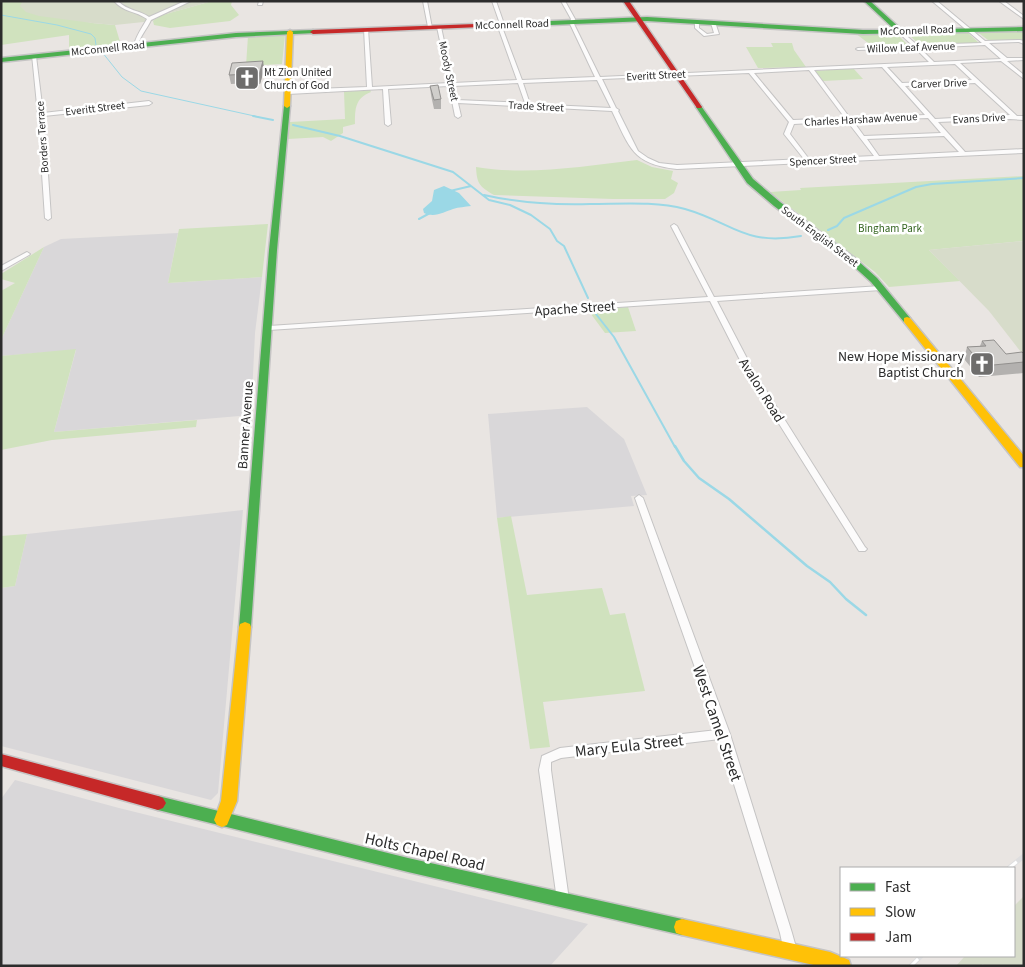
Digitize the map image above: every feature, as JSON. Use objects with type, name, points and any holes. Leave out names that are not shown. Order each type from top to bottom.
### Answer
[{"type":"street","points":[[116,1],[123,9],[144,14],[149,19]]},
{"type":"street","points":[[136,45],[138,36],[142,34],[149,19],[188,1]]},
{"type":"street","name":"Moody Street","points":[[425,1],[452,84],[458,116]]},
{"type":"street","points":[[494,1],[501,21],[500,27],[528,105]]},
{"type":"street","points":[[563,1],[616,110]]},
{"type":"street","name":"South English Street","points":[[626,1],[678,74],[738,164],[762,192],[853,261],[882,288],[1024,464]]},
{"type":"street","points":[[867,1],[934,63]]},
{"type":"street","points":[[934,1],[987,44],[1024,78]]},
{"type":"street","points":[[1002,1],[1024,18]]},
{"type":"street","name":"McConnell Road","points":[[1,60],[152,43],[290,32],[500,24],[638,20],[713,22],[863,32],[1024,29]]},
{"type":"street","points":[[366,29],[370,88]]},
{"type":"street","name":"Banner Avenue","points":[[222,820],[230,802],[240,696],[269,328],[273,250],[288,92],[290,32]]},
{"type":"street","points":[[142,34],[152,43]]},
{"type":"street","name":"Willow Leaf Avenue","points":[[866,56],[858,49],[1024,44]]},
{"type":"street","name":"Borders Terrace","points":[[34,56],[41,115],[48,218]]},
{"type":"street","name":"Everitt Street","points":[[288,92],[1024,60]]},
{"type":"street","name":"Willow Leaf Avenue","points":[[870,61],[875,65]]},
{"type":"street","points":[[956,62],[1014,115]]},
{"type":"street","points":[[883,65],[963,153]]},
{"type":"street","points":[[810,68],[878,157]]},
{"type":"street","points":[[750,71],[792,122],[787,134],[807,160]]},
{"type":"street","name":"Carver Drive","points":[[901,84],[977,82]]},
{"type":"street","points":[[385,87],[388,124]]},
{"type":"street","name":"Trade Street","points":[[456,101],[616,110]]},
{"type":"street","name":"Everitt Street","points":[[41,115],[149,103]]},
{"type":"street","name":"Spencer Street","points":[[616,110],[638,156],[654,164],[677,168],[1024,150]]},
{"type":"street","name":"Evans Drive","points":[[931,118],[1024,113]]},
{"type":"street","name":"Evans Drive","points":[[1014,115],[1024,118]]},
{"type":"street","name":"Charles Harshaw Avenue","points":[[792,122],[931,118]]},
{"type":"street","points":[[862,138],[946,134]]},
{"type":"street","name":"Avalon Road","points":[[674,226],[748,368],[862,548]]},
{"type":"street","points":[[1,269],[27,254]]},
{"type":"street","name":"Apache Street","points":[[269,328],[882,288]]},
{"type":"street","name":"West Camel Street","points":[[639,498],[724,734],[790,951]]},
{"type":"street","name":"Mary Eula Street","points":[[563,900],[544,770],[546,759],[560,752],[724,734]]},
{"type":"street","name":"Holts Chapel Road","points":[[1,760],[222,820],[408,865],[830,960],[843,966]]},
{"type":"shaded area","points":[[178,233],[168,283],[262,277],[255,333],[251,415],[54,432],[76,350],[1,356],[1,340],[44,247],[61,239]]},
{"type":"shaded area","points":[[587,407],[624,439],[647,495],[631,496],[634,506],[497,518],[488,414]]},
{"type":"shaded area","points":[[243,510],[218,793],[211,800],[1,746],[1,588],[15,586],[27,534]]},
{"type":"shaded area","points":[[15,780],[119,808],[588,924],[550,966],[1,966],[1,799]]},
{"type":"green space","points":[[1,1],[23,1],[21,6],[92,23],[115,25],[121,45],[69,50],[69,35],[1,45]]},
{"type":"green space","points":[[23,1],[212,1],[159,16],[153,21],[115,25],[39,16],[26,12],[20,6]]},
{"type":"green space","points":[[212,1],[232,1],[231,5],[239,15],[230,21],[170,28],[154,25],[153,21],[159,16]]},
{"type":"green space","points":[[966,31],[979,43],[920,45],[907,33]]},
{"type":"green space","points":[[976,31],[1024,32],[1024,40],[988,40]]},
{"type":"green space","points":[[855,33],[897,34],[908,45],[872,46]]},
{"type":"green space","points":[[285,35],[282,64],[246,66],[248,36]]},
{"type":"green space","points":[[771,43],[792,43],[794,50],[806,67],[758,68],[746,47],[773,47]]},
{"type":"green space","points":[[853,68],[863,79],[823,81],[815,71]]},
{"type":"green space","points":[[370,90],[371,92],[362,97],[357,105],[355,124],[343,127],[343,133],[331,141],[323,137],[288,139],[290,122],[345,119],[344,91]]},
{"type":"green space","points":[[637,160],[652,167],[673,171],[671,179],[678,183],[674,193],[665,199],[494,195],[480,184],[476,167],[516,171],[577,167]]},
{"type":"green space","name":"Bingham Park","points":[[1024,176],[1024,241],[929,250],[960,281],[889,287],[875,272],[770,192],[801,190],[800,188]]},
{"type":"green space","points":[[268,224],[262,277],[168,283],[179,229]]},
{"type":"green space","points":[[1024,241],[1024,356],[989,311],[929,250]]},
{"type":"green space","points":[[44,247],[1,340],[1,291],[15,283],[1,279],[1,274]]},
{"type":"green space","points":[[628,307],[636,331],[605,333],[588,310]]},
{"type":"green space","points":[[76,349],[54,432],[197,420],[196,427],[52,440],[1,450],[1,356]]},
{"type":"green space","points":[[511,516],[527,595],[602,588],[610,615],[625,613],[645,691],[543,702],[550,747],[530,749],[497,518]]},
{"type":"green space","points":[[27,534],[15,586],[1,588],[1,536]]},
{"type":"green space","points":[[1024,896],[1024,966],[984,966],[983,964],[981,966],[956,966],[964,957],[1015,957],[1015,905]]},
{"type":"water","points":[[444,186],[459,193],[471,206],[455,208],[436,215],[424,213],[423,209],[432,201],[434,190]]},
{"type":"building","points":[[263,61],[259,75],[229,75],[232,63]]},
{"type":"building","points":[[438,85],[441,99],[434,100],[430,86]]},
{"type":"building","points":[[994,340],[1006,354],[1022,352],[1024,354],[1024,362],[983,366],[967,347],[986,346],[982,341]]},
{"type":"waterway","points":[[1,15],[57,25],[91,34],[95,38],[96,45]]},
{"type":"waterway","points":[[102,52],[122,77],[141,91],[259,117]]},
{"type":"waterway","points":[[253,116],[273,120]]},
{"type":"waterway","points":[[293,125],[340,136],[453,172],[471,186]]},
{"type":"waterway","points":[[828,230],[837,226],[844,218],[916,187],[932,184],[1024,178]]},
{"type":"waterway","points":[[450,191],[471,186]]},
{"type":"waterway","points":[[471,186],[489,200],[510,205],[531,215],[550,229],[557,241],[564,246],[588,298]]},
{"type":"waterway","points":[[484,195],[523,202],[550,204],[674,206],[702,215],[752,236],[765,238],[801,236]]},
{"type":"waterway","points":[[419,219],[430,213]]},
{"type":"waterway","points":[[592,309],[614,337],[675,447]]},
{"type":"waterway","points":[[675,446],[684,461],[699,478],[729,499],[807,566],[830,582],[846,599],[866,615]]},
{"type":"railway","points":[[1010,867],[1024,856]]},
{"type":"railway","points":[[911,966],[920,957]]},
{"type":"traffic: fast","points":[[867,1],[900,31]]},
{"type":"traffic: fast","points":[[503,25],[647,19],[863,32],[1024,29]]},
{"type":"traffic: fast","points":[[1,60],[236,35],[313,32]]},
{"type":"traffic: fast","points":[[245,627],[273,250],[287,106]]},
{"type":"traffic: fast","points":[[699,107],[750,181],[777,204],[853,261],[874,280],[907,320]]},
{"type":"traffic: fast","points":[[158,803],[408,865],[682,927]]},
{"type":"traffic: slow","points":[[287,106],[290,32]]},
{"type":"traffic: slow","points":[[907,320],[1024,464]]},
{"type":"traffic: slow","points":[[222,820],[229,801],[245,627]]},
{"type":"traffic: slow","points":[[682,927],[830,960],[843,966]]},
{"type":"traffic: jam","points":[[626,1],[699,107]]},
{"type":"traffic: jam","points":[[313,32],[503,25]]},
{"type":"traffic: jam","points":[[1,760],[158,803]]},
{"type":"place","name":"Mt Zion United Church of God","points":[[247,78]]},
{"type":"place","name":"New Hope Missionary Baptist Church","points":[[982,364]]}]
